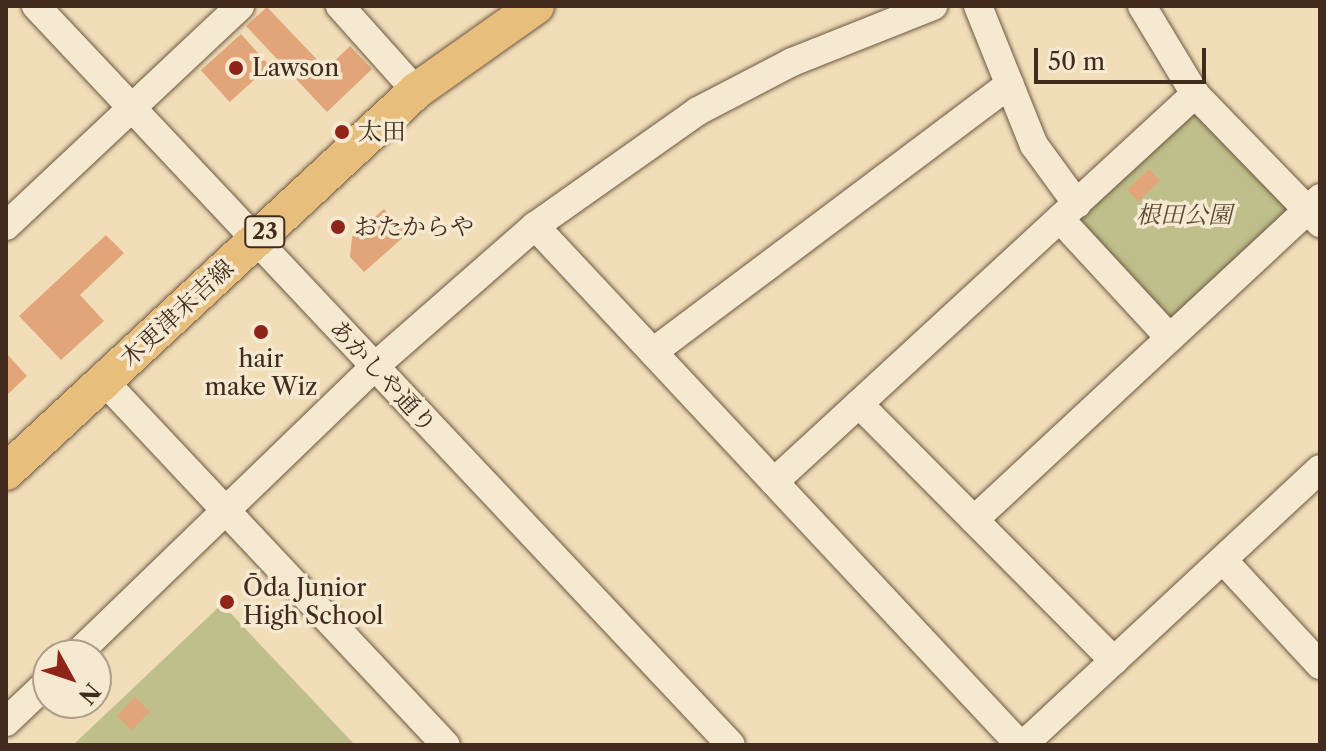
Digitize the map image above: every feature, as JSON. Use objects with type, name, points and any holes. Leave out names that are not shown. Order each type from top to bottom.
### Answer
[{"type":"main road","name":"木更津末吉線","points":[[6,472],[416,91],[536,6]]},
{"type":"street","name":"あかしや通り","points":[[36,6],[731,745]]},
{"type":"street","points":[[6,226],[240,6]]},
{"type":"street","points":[[340,6],[416,91]]},
{"type":"street","points":[[93,639],[374,367],[535,226],[698,111],[792,62],[933,6]]},
{"type":"street","points":[[978,6],[1034,145],[1068,211],[1170,338]]},
{"type":"street","points":[[974,520],[1170,338],[1316,211],[1195,94],[1142,6]]},
{"type":"street","points":[[653,352],[1010,84]]},
{"type":"street","points":[[774,482],[1195,94]]},
{"type":"street","points":[[535,226],[1022,745],[1320,469]]},
{"type":"street","points":[[104,381],[446,745]]},
{"type":"street","points":[[859,404],[1114,661]]},
{"type":"street","points":[[1223,560],[1320,665]]},
{"type":"street","points":[[6,722],[32,697]]},
{"type":"green space","name":"根田公園","points":[[1193,102],[1301,210],[1180,332],[1071,224]]},
{"type":"green space","points":[[222,604],[355,745],[73,745],[100,719],[112,719],[112,708]]},
{"type":"building","points":[[267,7],[326,69],[350,46],[372,69],[327,112],[246,26]]},
{"type":"building","name":"Lawson","points":[[241,34],[270,66],[230,102],[201,70]]},
{"type":"building","points":[[1149,169],[1160,181],[1138,201],[1127,189]]},
{"type":"building","points":[[384,209],[407,234],[364,272],[350,257],[352,237]]},
{"type":"building","points":[[106,235],[124,253],[80,295],[104,321],[61,360],[19,316]]},
{"type":"building","points":[[6,353],[27,376],[6,396]]},
{"type":"building","points":[[135,697],[150,712],[131,730],[117,715]]},
{"type":"place","name":"Lawson","points":[[236,68]]},
{"type":"place","name":"太田","points":[[342,132]]},
{"type":"place","name":"おたからや","points":[[338,227]]},
{"type":"place","name":"hair make Wiz","points":[[261,332]]},
{"type":"place","name":"Ōda Junior High School","points":[[227,602]]}]
